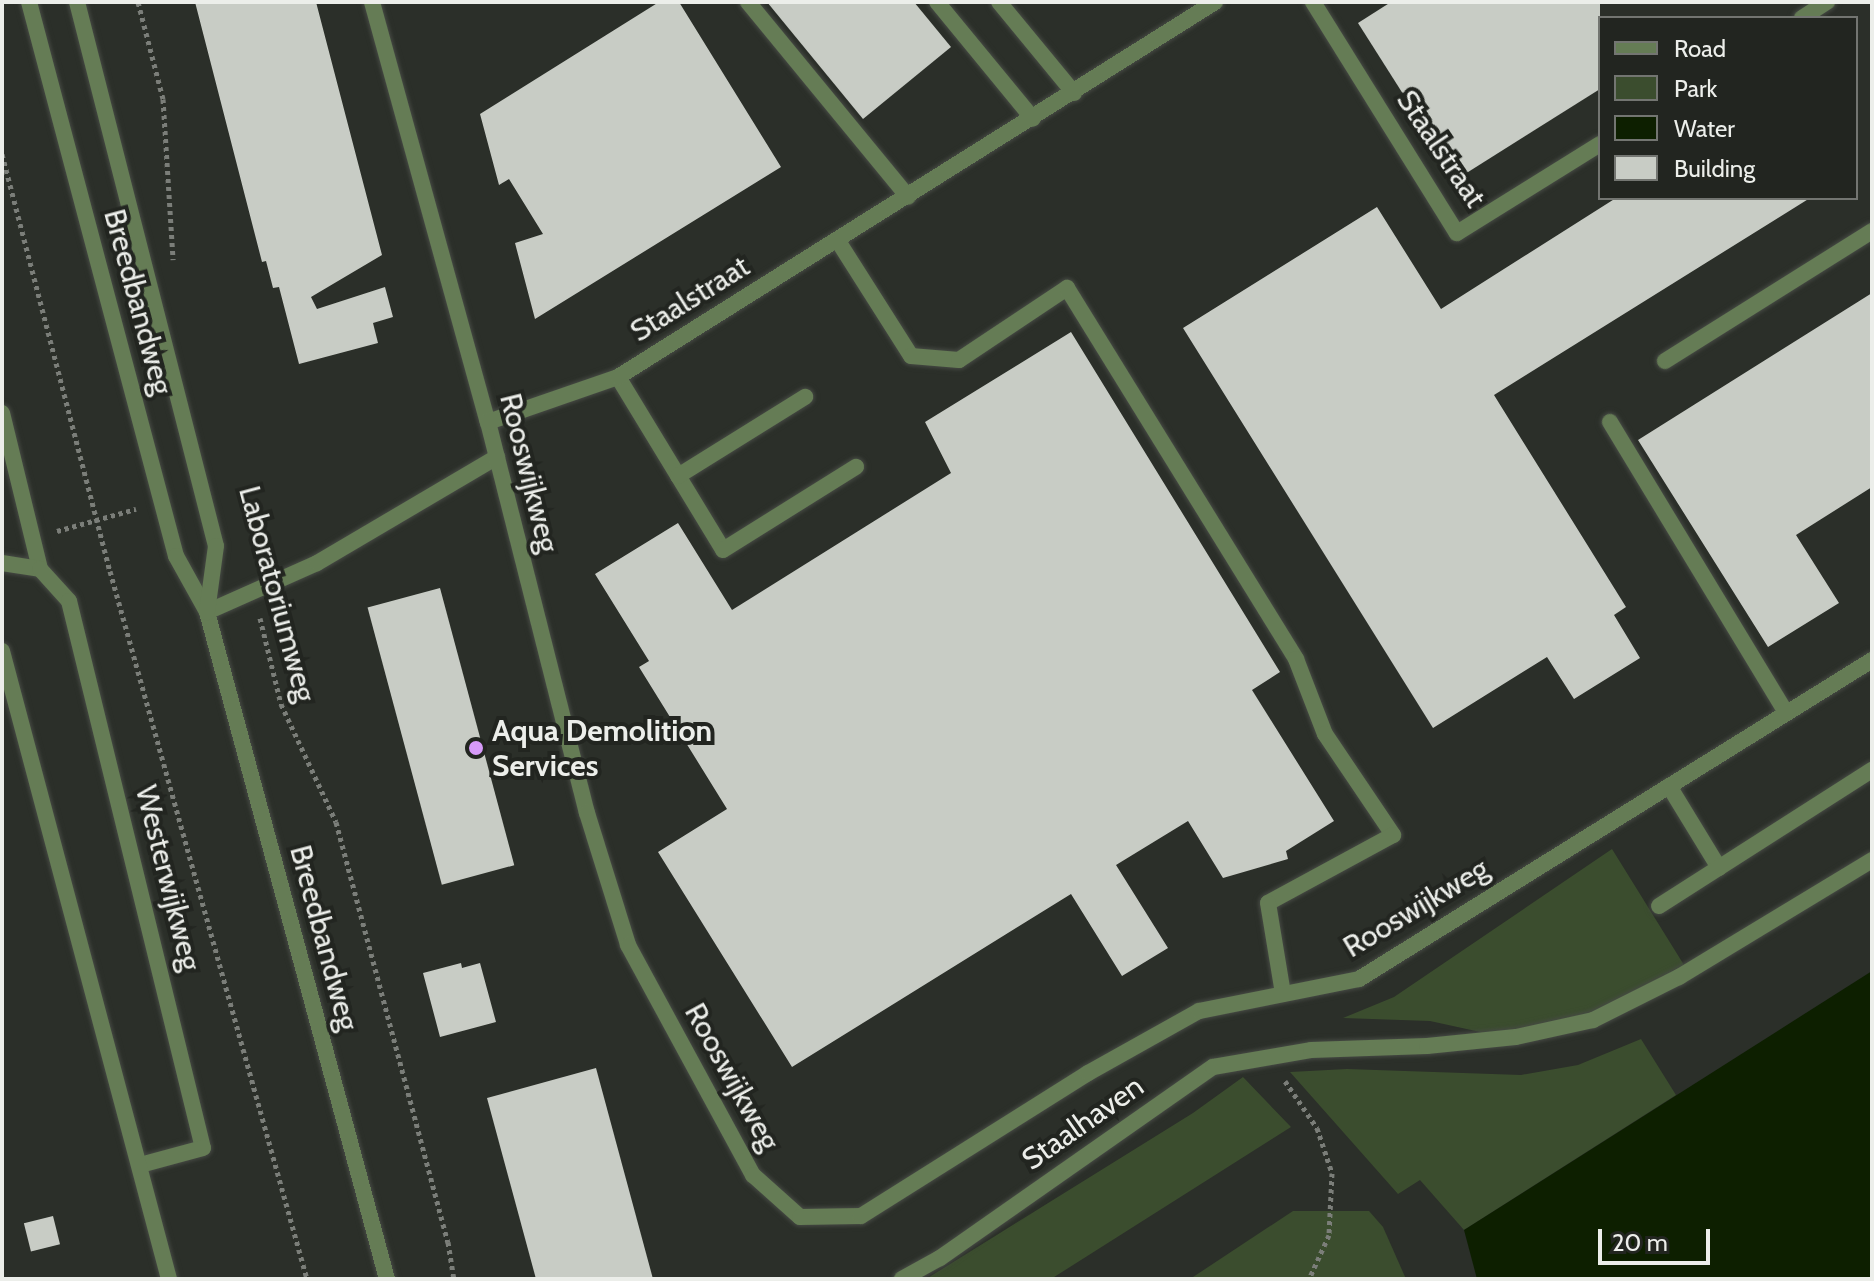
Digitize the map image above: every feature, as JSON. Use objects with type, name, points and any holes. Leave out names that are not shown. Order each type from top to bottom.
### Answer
[{"type":"street","name":"Breedbandweg","points":[[29,2],[176,556],[207,612],[387,1279]]},
{"type":"street","name":"Breedbandweg","points":[[77,2],[216,546],[207,612]]},
{"type":"street","name":"Rooswijkweg","points":[[372,2],[488,422],[587,813],[628,945],[753,1175],[800,1217],[861,1216],[1088,1073],[1199,1011],[1359,979],[1872,660]]},
{"type":"street","points":[[748,2],[908,197]]},
{"type":"street","points":[[937,2],[1033,119]]},
{"type":"street","points":[[999,2],[1074,93]]},
{"type":"street","name":"Staalstraat","points":[[488,422],[618,377],[1074,93],[1192,8],[1215,2]]},
{"type":"street","name":"Staalstraat","points":[[1313,2],[1457,233],[1598,145]]},
{"type":"street","points":[[1805,16],[1827,2]]},
{"type":"street","points":[[1665,361],[1872,231]]},
{"type":"street","points":[[838,241],[911,356],[959,360],[1067,288],[1296,659],[1325,734],[1393,835],[1268,903],[1283,994]]},
{"type":"street","points":[[618,377],[723,550],[856,467]]},
{"type":"street","points":[[678,476],[805,397]]},
{"type":"street","name":"Westerwijkweg","points":[[2,413],[40,569],[69,601],[203,1148],[140,1165]]},
{"type":"street","points":[[1610,422],[1786,713]]},
{"type":"street","points":[[207,612],[317,563],[497,457]]},
{"type":"street","points":[[2,563],[40,569]]},
{"type":"street","points":[[2,651],[169,1279]]},
{"type":"street","points":[[1659,906],[1872,770]]},
{"type":"street","points":[[1669,786],[1719,868]]},
{"type":"street","name":"Staalhaven","points":[[902,1279],[940,1258],[1213,1067],[1311,1050],[1427,1046],[1516,1037],[1593,1020],[1679,977],[1872,860]]},
{"type":"path","points":[[138,2],[163,99],[173,216],[173,274]]},
{"type":"path","points":[[2,154],[96,519],[307,1279]]},
{"type":"path","points":[[33,538],[96,519]]},
{"type":"path","name":"Laboratoriumweg","points":[[253,591],[281,704],[336,822],[448,1242],[454,1279]]},
{"type":"path","points":[[1268,1057],[1317,1128],[1332,1173],[1329,1235],[1309,1279]]},
{"type":"green space","points":[[1612,849],[1684,965],[1629,1000],[1552,1030],[1485,1033],[1430,1021],[1343,1018],[1394,997]]},
{"type":"green space","points":[[1641,1039],[1676,1095],[1464,1230],[1420,1180],[1398,1194],[1290,1072],[1347,1069],[1521,1075],[1578,1065]]},
{"type":"green space","points":[[1243,1077],[1291,1127],[1051,1279],[926,1279],[1193,1113]]},
{"type":"green space","points":[[1293,1211],[1369,1211],[1383,1227],[1406,1279],[1190,1279]]},
{"type":"water","points":[[1872,971],[1872,1279],[1477,1279],[1464,1230]]},
{"type":"building","points":[[195,2],[316,2],[382,255],[311,297],[317,309],[385,287],[393,317],[373,323],[378,343],[299,364],[279,287],[273,288],[266,261],[262,262]]},
{"type":"building","points":[[659,2],[679,2],[781,167],[535,319],[515,243],[543,234],[509,179],[499,185],[480,114]]},
{"type":"building","points":[[767,2],[914,2],[951,47],[863,119]]},
{"type":"building","points":[[1391,2],[1600,2],[1598,90],[1457,179],[1358,23]]},
{"type":"building","points":[[1613,200],[1807,200],[1494,395],[1626,607],[1614,615],[1640,658],[1574,699],[1547,657],[1433,728],[1183,328],[1377,207],[1441,309]]},
{"type":"building","points":[[1872,293],[1872,487],[1796,535],[1839,603],[1768,647],[1638,440]]},
{"type":"building","points":[[1071,332],[1280,672],[1252,690],[1334,821],[1286,851],[1288,859],[1223,878],[1188,821],[1116,865],[1168,948],[1122,976],[1071,894],[792,1067],[658,852],[727,809],[639,667],[649,661],[595,574],[678,523],[732,610],[951,473],[925,422]]},
{"type":"building","points":[[440,588],[514,865],[442,885],[368,607]]},
{"type":"building","points":[[461,963],[462,968],[480,963],[496,1022],[440,1037],[423,973]]},
{"type":"building","points":[[596,1068],[653,1279],[536,1279],[487,1098]]},
{"type":"building","points":[[53,1216],[60,1244],[31,1251],[24,1223]]},
{"type":"place","name":"Aqua Demolition Services","points":[[476,748]]}]
